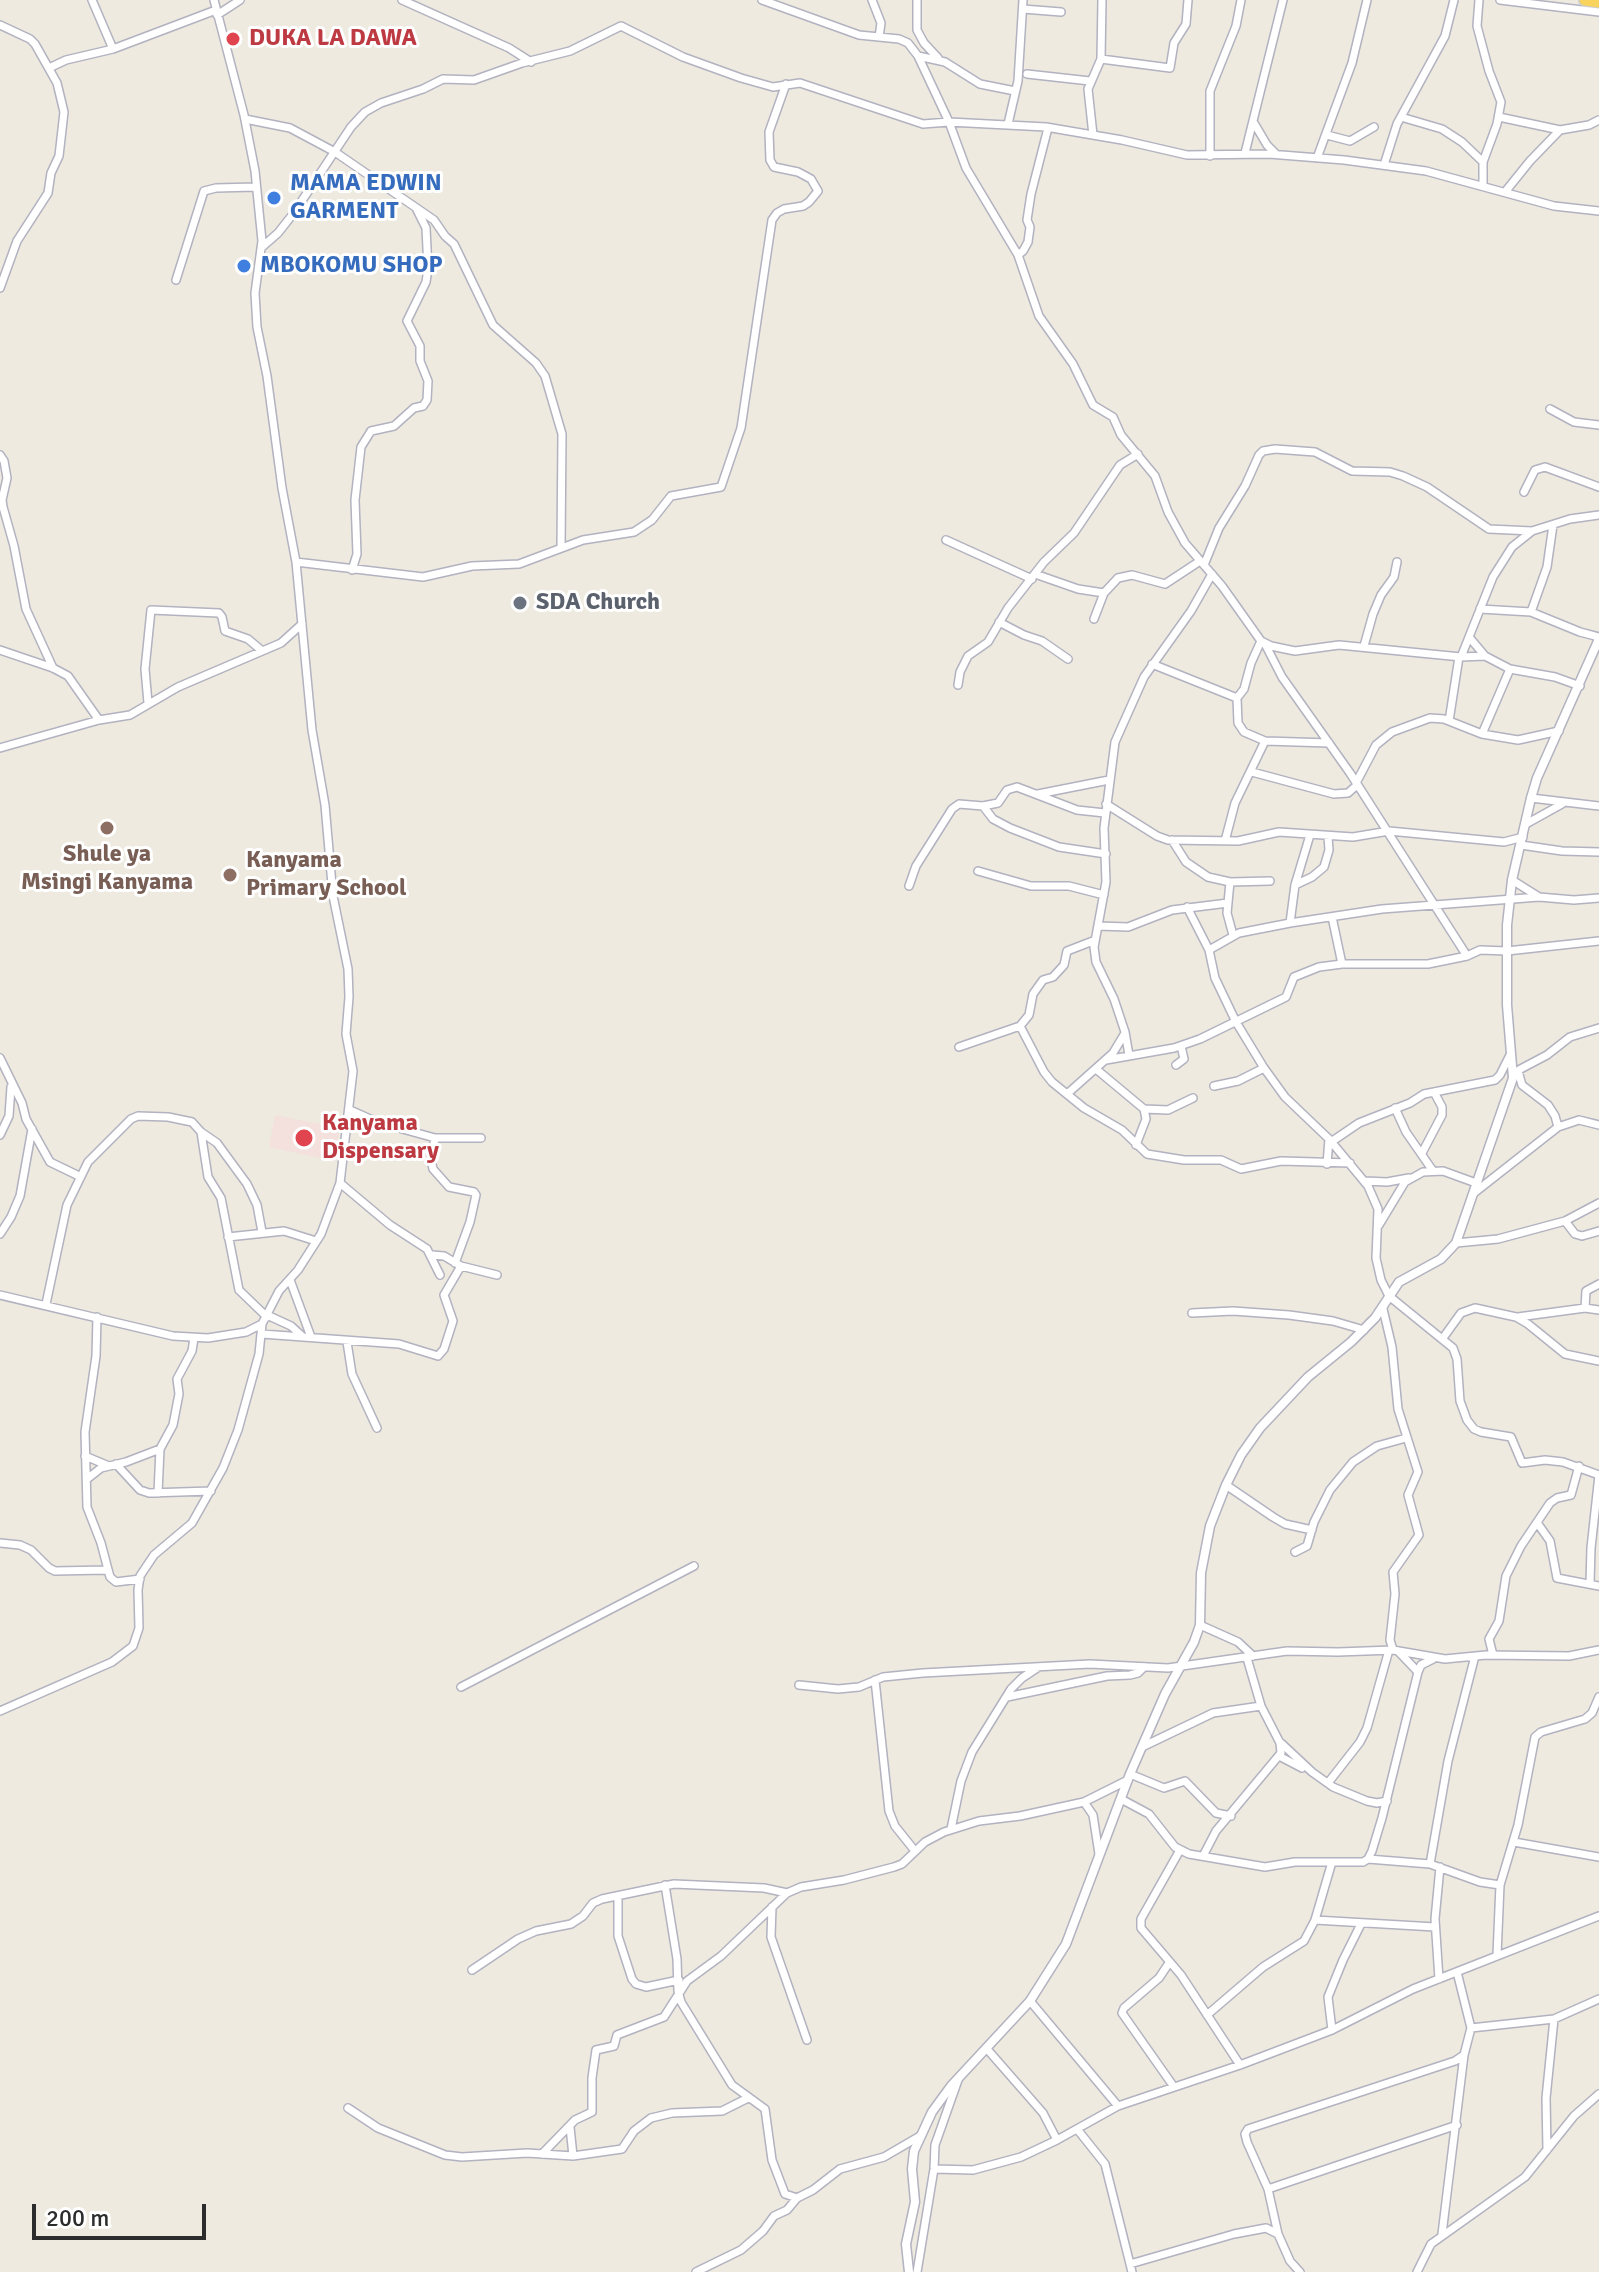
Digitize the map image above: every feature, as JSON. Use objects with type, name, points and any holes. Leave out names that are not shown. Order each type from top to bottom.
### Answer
[{"type":"highway","points":[[1585,0],[1599,2]]},
{"type":"street","points":[[92,0],[113,49]]},
{"type":"street","points":[[2,1709],[99,1668],[133,1646],[139,1628],[140,1579],[154,1555],[192,1523],[211,1491],[238,1430],[259,1354],[265,1319],[279,1291],[316,1241],[335,1201],[350,1110],[353,1071],[346,1034],[348,969],[333,896],[325,805],[312,730],[296,562],[279,475],[267,376],[257,327],[255,293],[262,247],[255,187],[245,119],[214,0]]},
{"type":"street","points":[[49,68],[66,60],[113,49],[216,12],[240,0]]},
{"type":"street","points":[[402,0],[509,48],[531,62]]},
{"type":"street","points":[[762,0],[859,35],[894,37],[905,41],[918,56],[949,122],[966,168],[1018,255],[1039,316],[1073,364],[1093,405],[1113,417],[1121,435],[1155,476],[1176,527],[1263,642],[1282,677],[1350,773],[1467,956]]},
{"type":"street","points":[[872,0],[881,23],[879,37]]},
{"type":"street","points":[[917,0],[917,30],[940,60]]},
{"type":"street","points":[[1093,135],[1088,101],[1090,81],[1101,59],[1102,0]]},
{"type":"street","points":[[1101,59],[1170,68],[1174,43],[1186,24],[1188,0]]},
{"type":"street","points":[[1210,156],[1210,91],[1236,26],[1241,0]]},
{"type":"street","points":[[1245,153],[1283,0]]},
{"type":"street","points":[[1317,158],[1352,63],[1367,0]]},
{"type":"street","points":[[1384,165],[1392,136],[1445,36],[1454,0]]},
{"type":"street","points":[[1479,0],[1477,26],[1489,71],[1501,95],[1499,117],[1483,162],[1483,186]]},
{"type":"street","points":[[1500,0],[1599,12]]},
{"type":"street","points":[[1008,124],[1015,91],[1023,5],[1061,12]]},
{"type":"street","points":[[0,25],[30,39],[60,89],[64,112],[59,156],[51,173],[48,193],[17,241],[0,288]]},
{"type":"street","points":[[262,247],[293,214],[360,116],[381,103],[443,79],[474,80],[591,43],[621,26],[719,71],[766,86],[800,83],[915,123],[1008,124],[1048,128],[1187,155],[1276,154],[1384,165],[1426,171],[1554,206],[1599,211]]},
{"type":"street","points":[[918,56],[940,60],[960,69],[980,84],[1015,91]]},
{"type":"street","points":[[1027,74],[1090,81]]},
{"type":"street","points":[[296,562],[427,577],[472,566],[527,562],[600,535],[634,532],[652,520],[671,496],[717,490],[723,484],[741,428],[772,220],[784,209],[803,206],[818,191],[811,179],[798,172],[774,167],[770,160],[769,132],[786,84]]},
{"type":"street","points":[[1401,117],[1442,129],[1483,162]]},
{"type":"street","points":[[1499,117],[1560,130],[1599,120]]},
{"type":"street","points":[[245,119],[290,128],[335,152],[434,220],[454,244],[493,325],[536,363],[545,376],[560,421],[564,451],[561,548]]},
{"type":"street","points":[[1254,123],[1276,154]]},
{"type":"street","points":[[1327,135],[1350,141],[1374,127]]},
{"type":"street","points":[[1018,255],[1028,242],[1031,194],[1048,128]]},
{"type":"street","points":[[1505,192],[1560,130]]},
{"type":"street","points":[[1470,150],[1489,145]]},
{"type":"street","points":[[176,280],[204,191],[255,187]]},
{"type":"street","points":[[352,570],[357,554],[355,500],[361,447],[371,431],[394,426],[427,400],[428,381],[420,361],[420,346],[407,321],[426,282],[428,269],[426,228],[415,206]]},
{"type":"street","points":[[1550,409],[1574,422],[1599,425]]},
{"type":"street","points":[[1094,619],[1104,593],[1118,578],[1126,575],[1165,584],[1202,563],[1261,453],[1286,448],[1321,454],[1352,471],[1390,472],[1418,482],[1489,529],[1532,531]]},
{"type":"street","points":[[958,685],[968,656],[988,642],[999,622],[1034,576],[1074,533],[1120,465],[1138,454]]},
{"type":"street","points":[[0,455],[7,478],[3,507],[14,546],[20,587],[32,626],[53,668]]},
{"type":"street","points":[[1524,492],[1535,470],[1545,467],[1599,487]]},
{"type":"street","points":[[1449,721],[1460,657],[1506,555],[1532,531],[1599,515]]},
{"type":"street","points":[[1531,612],[1547,567],[1553,525]]},
{"type":"street","points":[[946,540],[1034,576],[1104,593]]},
{"type":"street","points":[[1364,646],[1373,614],[1381,595],[1394,577],[1397,562]]},
{"type":"street","points":[[959,1047],[1020,1026],[1029,1015],[1030,999],[1036,988],[1064,965],[1067,951],[1093,941],[1102,926],[1105,813],[1119,730],[1152,664],[1191,611],[1212,574]]},
{"type":"street","points":[[1480,609],[1531,612],[1599,638],[1531,798],[1509,900],[1507,951],[1511,1053],[1515,1072],[1522,1085],[1548,1105],[1558,1127]]},
{"type":"street","points":[[148,703],[145,669],[151,610],[216,612],[222,617],[225,632],[248,639],[261,650]]},
{"type":"street","points":[[999,622],[1042,641],[1068,659]]},
{"type":"street","points":[[0,748],[99,720],[130,715],[148,703],[281,643],[302,624]]},
{"type":"street","points":[[1469,637],[1485,656],[1510,669],[1555,677],[1580,686]]},
{"type":"street","points":[[1263,642],[1295,651],[1339,645],[1460,657],[1485,656]]},
{"type":"street","points":[[1263,642],[1251,663],[1244,689],[1237,698],[1240,729],[1265,741],[1329,743]]},
{"type":"street","points":[[0,650],[53,668],[75,683],[99,720]]},
{"type":"street","points":[[1152,664],[1237,698]]},
{"type":"street","points":[[1482,734],[1510,669]]},
{"type":"street","points":[[1252,772],[1334,794],[1348,793],[1356,784],[1371,751],[1392,732],[1430,718],[1449,721],[1482,734],[1518,740],[1559,731]]},
{"type":"street","points":[[1225,841],[1235,803],[1265,741]]},
{"type":"street","points":[[1350,773],[1361,774]]},
{"type":"street","points":[[1038,794],[1109,780]]},
{"type":"street","points":[[909,886],[916,866],[954,807],[961,804],[983,806],[998,803],[1011,787],[1077,810],[1105,813]]},
{"type":"street","points":[[1531,798],[1599,806]]},
{"type":"street","points":[[1526,824],[1562,803]]},
{"type":"street","points":[[1106,804],[1157,836],[1172,840],[1225,841],[1279,832],[1342,837],[1385,831],[1510,841],[1562,851],[1599,852]]},
{"type":"street","points":[[983,806],[993,819],[1010,828],[1059,847],[1106,854]]},
{"type":"street","points":[[1290,923],[1295,885],[1310,835]]},
{"type":"street","points":[[1328,837],[1329,850]]},
{"type":"street","points":[[1295,885],[1320,872],[1329,850],[1342,837]]},
{"type":"street","points":[[1172,840],[1180,855],[1198,872],[1230,882],[1270,881]]},
{"type":"street","points":[[1180,855],[1189,840]]},
{"type":"street","points":[[978,871],[1031,886],[1069,886],[1104,895]]},
{"type":"street","points":[[1512,880],[1539,897]]},
{"type":"street","points":[[1230,882],[1228,920],[1233,935]]},
{"type":"street","points":[[1209,950],[1233,935],[1332,917],[1435,904],[1539,897],[1574,900],[1599,898]]},
{"type":"street","points":[[1102,926],[1135,926],[1172,910],[1228,903]]},
{"type":"street","points":[[1187,907],[1209,950],[1215,978],[1236,1022],[1264,1068],[1285,1097],[1330,1140],[1365,1181],[1378,1209],[1376,1258],[1381,1280],[1389,1296],[1453,1348],[1463,1412],[1474,1429],[1511,1437],[1522,1463],[1552,1460],[1579,1466],[1599,1475],[1592,1534],[1595,1585],[1557,1578],[1550,1541],[1538,1524]]},
{"type":"street","points":[[1332,917],[1342,964]]},
{"type":"street","points":[[1093,941],[1096,962],[1114,999],[1129,1055]]},
{"type":"street","points":[[1106,1060],[1181,1046],[1236,1022],[1286,997],[1290,993],[1291,982],[1298,974],[1342,964],[1428,964],[1467,956],[1480,950],[1507,951],[1599,941]]},
{"type":"street","points":[[1020,1026],[1044,1072],[1084,1108],[1122,1130],[1136,1145],[1155,1156],[1221,1160],[1241,1169],[1281,1161],[1350,1163]]},
{"type":"street","points":[[909,2272],[906,2244],[915,2202],[912,2160],[920,2136],[932,2112],[958,2078],[1030,2001],[1066,1944],[1129,1777],[1165,1694],[1200,1625],[1203,1562],[1210,1526],[1226,1485],[1260,1428],[1308,1377],[1364,1330],[1383,1309],[1399,1282],[1441,1259],[1456,1243],[1515,1072],[1547,1055],[1570,1037],[1599,1028]]},
{"type":"street","points":[[1067,1094],[1106,1060],[1120,1045],[1125,1032]]},
{"type":"street","points":[[1176,1065],[1184,1059],[1181,1046]]},
{"type":"street","points":[[1330,1140],[1359,1123],[1410,1103],[1416,1097],[1495,1080],[1511,1053]]},
{"type":"street","points":[[0,1058],[50,1162],[79,1176]]},
{"type":"street","points":[[1214,1086],[1244,1078],[1264,1068]]},
{"type":"street","points":[[1096,1069],[1144,1109],[1168,1110],[1193,1098]]},
{"type":"street","points":[[0,1135],[9,1116],[12,1086]]},
{"type":"street","points":[[1422,1153],[1442,1115],[1442,1107],[1434,1092]]},
{"type":"street","points":[[1395,1108],[1406,1132],[1433,1171]]},
{"type":"street","points":[[1144,1109],[1146,1119]]},
{"type":"street","points":[[350,1110],[377,1122],[435,1138],[481,1138]]},
{"type":"street","points":[[1136,1145],[1146,1119],[1154,1111]]},
{"type":"street","points":[[46,1304],[67,1205],[79,1176],[88,1162],[131,1119],[152,1116],[185,1119],[217,1143],[240,1173],[257,1205],[262,1232]]},
{"type":"street","points":[[1473,1194],[1558,1127],[1579,1120],[1599,1125]]},
{"type":"street","points":[[0,1234],[20,1196],[32,1129]]},
{"type":"street","points":[[201,1132],[208,1177],[221,1198],[241,1294],[265,1319],[291,1326],[307,1337]]},
{"type":"street","points":[[262,1334],[399,1344],[433,1355],[441,1354],[453,1321],[444,1295],[458,1264],[476,1195],[449,1187],[433,1169],[431,1160],[435,1138]]},
{"type":"street","points":[[1327,1164],[1330,1140]]},
{"type":"street","points":[[1365,1181],[1387,1182],[1433,1171],[1456,1174],[1476,1183]]},
{"type":"street","points":[[1379,1226],[1400,1189],[1411,1177]]},
{"type":"street","points":[[340,1183],[390,1225],[421,1244],[432,1255],[440,1275]]},
{"type":"street","points":[[1456,1243],[1498,1239],[1565,1221],[1599,1203]]},
{"type":"street","points":[[1565,1221],[1575,1234],[1582,1236],[1599,1231]]},
{"type":"street","points":[[228,1237],[284,1231],[316,1241]]},
{"type":"street","points":[[432,1255],[444,1256],[458,1264],[497,1275]]},
{"type":"street","points":[[290,1280],[307,1337]]},
{"type":"street","points":[[1585,1308],[1586,1291],[1599,1284]]},
{"type":"street","points":[[0,1295],[151,1331],[194,1338],[246,1332],[265,1319]]},
{"type":"street","points":[[1443,1338],[1461,1313],[1470,1308],[1516,1317],[1585,1308],[1599,1310]]},
{"type":"street","points":[[1328,1783],[1367,1728],[1391,1650],[1395,1594],[1393,1572],[1419,1531],[1408,1495],[1416,1479],[1417,1465],[1398,1409],[1392,1347],[1383,1309]]},
{"type":"street","points":[[1192,1313],[1233,1311],[1289,1315],[1333,1321],[1364,1330]]},
{"type":"street","points":[[97,1317],[96,1356],[86,1413],[87,1507],[101,1543],[106,1570],[116,1582],[140,1579]]},
{"type":"street","points":[[1516,1317],[1565,1354],[1599,1361]]},
{"type":"street","points":[[158,1493],[160,1449],[173,1425],[179,1394],[177,1379],[192,1351],[194,1338]]},
{"type":"street","points":[[347,1342],[352,1374],[377,1428]]},
{"type":"street","points":[[1295,1552],[1307,1546],[1330,1490],[1353,1462],[1377,1446],[1406,1438]]},
{"type":"street","points":[[87,1479],[101,1468],[160,1449]]},
{"type":"street","points":[[85,1456],[113,1465],[140,1490],[158,1493],[211,1491]]},
{"type":"street","points":[[1493,1655],[1489,1639],[1499,1621],[1506,1576],[1521,1546],[1550,1503],[1571,1495],[1579,1466]]},
{"type":"street","points":[[1226,1485],[1285,1524],[1312,1530]]},
{"type":"street","points":[[0,1543],[20,1545],[31,1550],[55,1571],[106,1570]]},
{"type":"street","points":[[461,1687],[694,1566]]},
{"type":"street","points":[[1200,1625],[1238,1642],[1250,1657],[1261,1706],[1280,1743],[1328,1783],[1357,1798],[1377,1803],[1387,1801]]},
{"type":"street","points":[[1391,1650],[1418,1672]]},
{"type":"street","points":[[799,1685],[838,1689],[859,1687],[875,1680],[935,1672],[1090,1664],[1180,1667],[1287,1651],[1391,1650],[1434,1658],[1569,1656],[1599,1650]]},
{"type":"street","points":[[1430,1864],[1448,1761],[1475,1656]]},
{"type":"street","points":[[1368,1859],[1387,1801],[1418,1672],[1421,1665],[1434,1658]]},
{"type":"street","points":[[951,1829],[966,1763],[1007,1697],[1022,1678],[1039,1667]]},
{"type":"street","points":[[1007,1697],[1107,1676],[1130,1675],[1144,1667]]},
{"type":"street","points":[[875,1680],[889,1811],[895,1826],[915,1851]]},
{"type":"street","points":[[1497,1955],[1500,1885],[1514,1842],[1535,1737],[1541,1732],[1585,1719],[1592,1713],[1599,1697]]},
{"type":"street","points":[[1142,1747],[1213,1713],[1261,1706]]},
{"type":"street","points":[[1203,1856],[1216,1831],[1279,1756],[1280,1743]]},
{"type":"street","points":[[1279,1756],[1312,1772]]},
{"type":"street","points":[[542,2154],[575,2120],[592,2112],[593,2052],[614,2046],[617,2035],[664,2017],[678,1991],[696,1973],[721,1956],[787,1893],[801,1887],[894,1867],[902,1864],[931,1838],[951,1829],[1084,1802],[1129,1777],[1164,1788],[1185,1781],[1216,1813],[1231,1816]]},
{"type":"street","points":[[1121,1799],[1149,1814],[1180,1850],[1203,1856],[1265,1867],[1295,1862],[1358,1862],[1368,1859],[1430,1864],[1480,1882],[1500,1885]]},
{"type":"street","points":[[1084,1802],[1093,1815],[1099,1854]]},
{"type":"street","points":[[1377,1803],[1384,1812]]},
{"type":"street","points":[[1514,1842],[1599,1857]]},
{"type":"street","points":[[1180,1850],[1140,1924],[1143,1932],[1181,1975],[1240,2065]]},
{"type":"street","points":[[1207,2015],[1263,1967],[1304,1941],[1315,1920],[1332,1862]]},
{"type":"street","points":[[1439,1979],[1435,1927],[1440,1867]]},
{"type":"street","points":[[472,1970],[518,1939],[536,1931],[571,1924],[583,1916],[593,1903],[618,1896],[665,1885],[772,1889],[787,1893]]},
{"type":"street","points":[[665,1885],[678,1991],[687,2015],[732,2085],[765,2109],[769,2147],[779,2184],[789,2197],[797,2198]]},
{"type":"street","points":[[772,1889],[771,1937],[807,2040]]},
{"type":"street","points":[[618,1896],[618,1936],[632,1979],[646,1987],[679,1980]]},
{"type":"street","points":[[934,2169],[973,2170],[1021,2157],[1118,2106],[1332,2030],[1394,1998],[1599,1916]]},
{"type":"street","points":[[1315,1920],[1435,1927]]},
{"type":"street","points":[[1332,2030],[1328,1997],[1361,1924]]},
{"type":"street","points":[[1169,1963],[1159,1978],[1122,2013],[1174,2087]]},
{"type":"street","points":[[1442,2234],[1464,2055],[1471,2028],[1457,1972]]},
{"type":"street","points":[[1471,2028],[1554,2019],[1599,1999]]},
{"type":"street","points":[[1030,2001],[1118,2106]]},
{"type":"street","points":[[1547,2150],[1546,2098],[1554,2019]]},
{"type":"street","points":[[987,2049],[1043,2113],[1057,2140]]},
{"type":"street","points":[[1300,2272],[1290,2261],[1278,2234],[1268,2189],[1247,2142],[1245,2134],[1248,2129],[1455,2061],[1464,2055]]},
{"type":"street","points":[[917,2272],[935,2145],[958,2078]]},
{"type":"street","points":[[1417,2272],[1431,2244],[1525,2177],[1574,2116],[1599,2094]]},
{"type":"street","points":[[348,2108],[378,2128],[445,2155],[573,2156],[622,2149],[634,2131],[651,2118],[672,2113],[722,2111],[748,2098]]},
{"type":"street","points":[[571,2125],[573,2156]]},
{"type":"street","points":[[1268,2189],[1457,2125]]},
{"type":"street","points":[[1077,2129],[1105,2164],[1131,2268],[1261,2227],[1278,2234]]},
{"type":"street","points":[[696,2272],[741,2250],[763,2231],[774,2216],[787,2210],[797,2198],[840,2169],[884,2157],[920,2136]]},
{"type":"shaded area","name":"Kanyama Dispensary","points":[[275,1115],[340,1128],[333,1161],[269,1147]]},
{"type":"place","name":"DUKA LA DAWA","points":[[233,39]]},
{"type":"place","name":"MAMA EDWIN GARMENT","points":[[274,198]]},
{"type":"place","name":"MBOKOMU SHOP","points":[[244,266]]},
{"type":"place","name":"SDA Church","points":[[520,603]]},
{"type":"place","name":"Shule ya Msingi Kanyama","points":[[107,828]]},
{"type":"place","name":"Kanyama Primary School","points":[[230,875]]},
{"type":"place","name":"Kanyama Dispensary","points":[[304,1138]]}]
